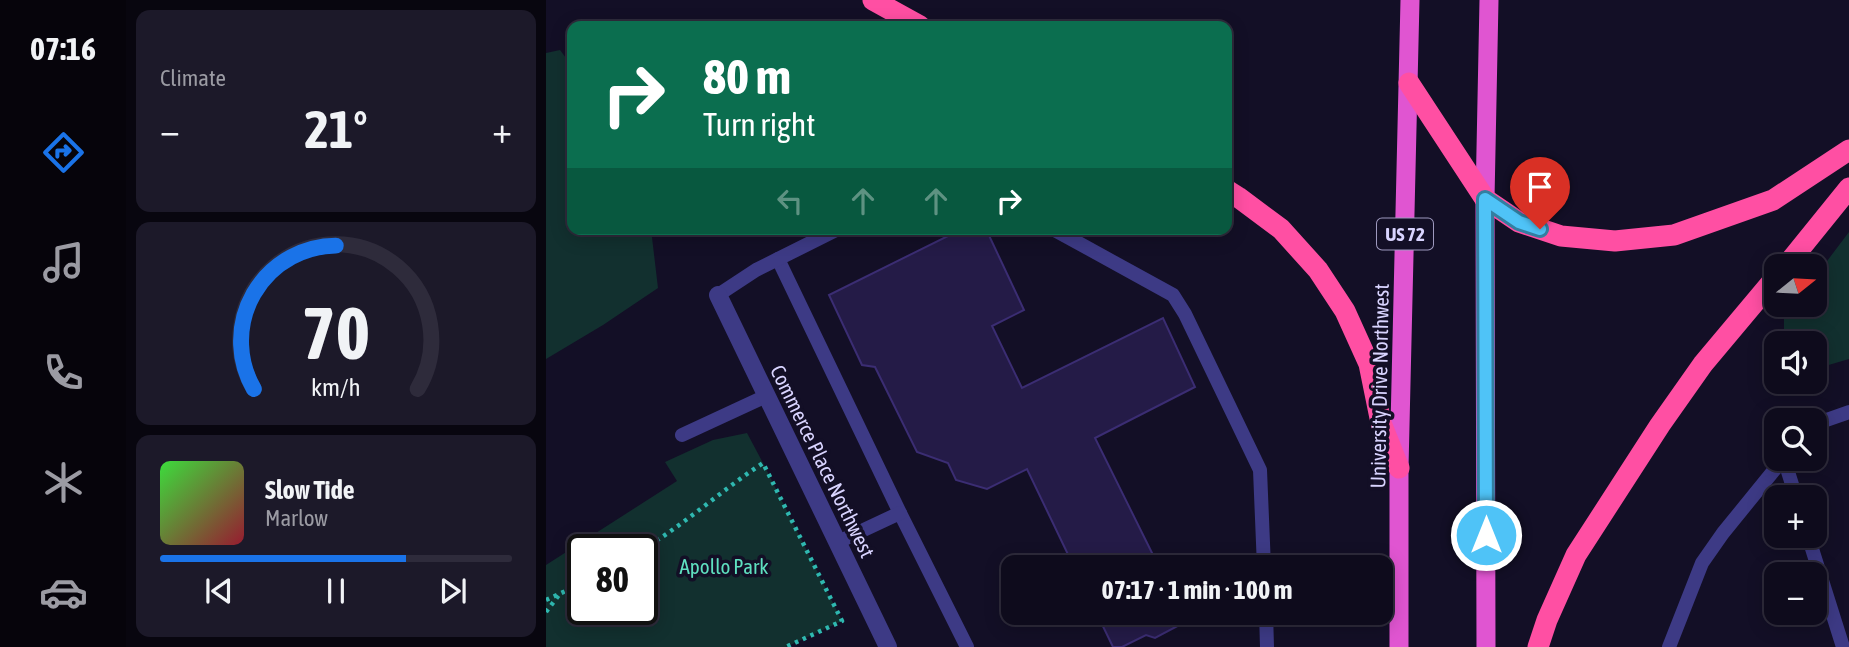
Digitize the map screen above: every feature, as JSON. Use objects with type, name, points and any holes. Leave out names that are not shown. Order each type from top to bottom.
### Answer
[{"type":"highway","points":[[873,0],[911,21]]},
{"type":"highway","name":"University Drive Northwest","points":[[1399,647],[1399,468],[1410,0]]},
{"type":"highway","points":[[1486,647],[1485,199],[1489,0]]},
{"type":"highway","points":[[1409,83],[1485,199],[1519,222],[1561,236],[1615,241],[1674,235],[1773,200],[1849,150]]},
{"type":"highway","points":[[1796,254],[1849,188]]},
{"type":"highway","points":[[1232,194],[1281,229],[1318,270],[1345,311],[1368,364],[1381,423],[1399,468]]},
{"type":"highway","points":[[1538,647],[1576,555],[1703,364],[1764,291]]},
{"type":"street","name":"Commerce Place Northwest","points":[[718,295],[838,542],[881,645]]},
{"type":"lane","points":[[718,295],[756,270],[826,235]]},
{"type":"lane","points":[[1064,235],[1173,295],[1185,314],[1260,470],[1264,555]]},
{"type":"lane","points":[[778,259],[967,647]]},
{"type":"lane","points":[[682,435],[766,396]]},
{"type":"lane","points":[[1827,420],[1849,412]]},
{"type":"lane","points":[[1669,647],[1702,563],[1784,458],[1793,485]]},
{"type":"lane","points":[[838,542],[900,513]]},
{"type":"lane","points":[[1812,548],[1843,647]]},
{"type":"lane","points":[[1266,625],[1267,647]]},
{"type":"path","points":[[658,539],[763,463],[842,621],[786,647]]},
{"type":"path","points":[[546,600],[567,590]]},
{"type":"path","points":[[546,612],[559,594]]},
{"type":"green space","points":[[560,50],[567,59],[567,235],[652,235],[658,288],[546,359],[546,53]]},
{"type":"green space","points":[[1849,232],[1849,359],[1827,365],[1827,331],[1784,331],[1784,317],[1827,317],[1827,261]]},
{"type":"green space","name":"Apollo Park","points":[[747,433],[842,621],[786,647],[546,647],[546,565],[567,552],[567,625],[658,625],[658,534],[594,534],[677,481],[665,462],[713,440]]},
{"type":"building","points":[[950,235],[989,235],[1024,310],[992,326],[1022,388],[1163,318],[1195,387],[1095,438],[1153,555],[1068,555],[1027,469],[987,489],[956,480],[948,463],[917,452],[875,367],[862,365],[829,295]]},
{"type":"building","points":[[1102,625],[1180,625],[1155,638],[1146,635],[1122,647],[1113,647]]},
{"type":"route","points":[[1486,535],[1485,199],[1519,222],[1540,229]]}]
